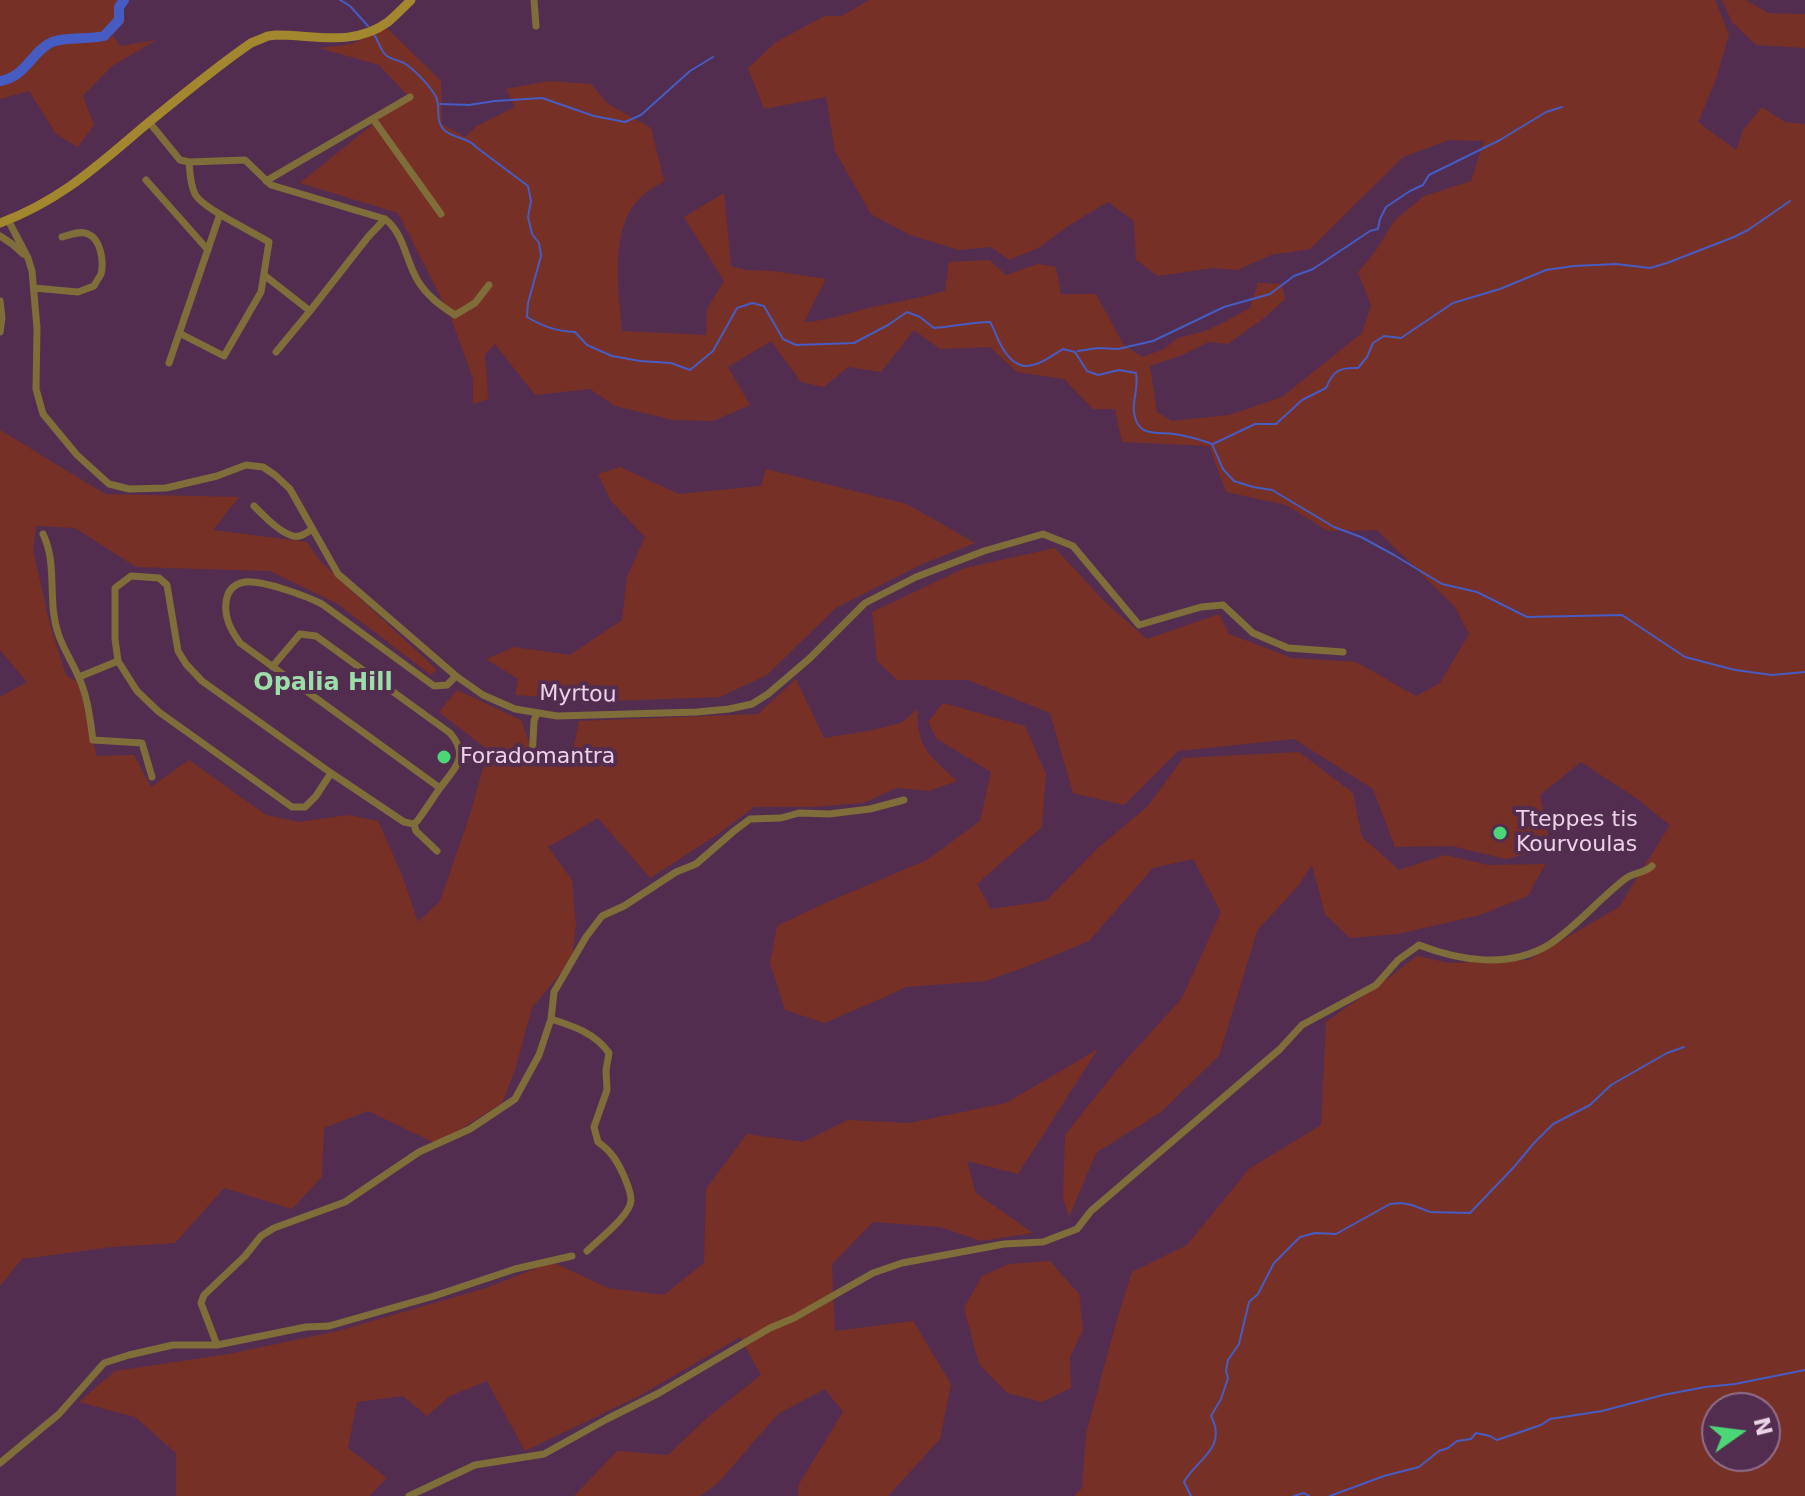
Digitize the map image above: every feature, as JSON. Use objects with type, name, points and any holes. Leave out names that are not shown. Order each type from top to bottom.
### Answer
[{"type":"street","points":[[4,221],[55,197],[92,171],[149,122],[259,40],[276,35],[349,38],[388,21],[411,0]]},
{"type":"street","points":[[534,0],[536,26]]},
{"type":"street","points":[[266,181],[410,97]]},
{"type":"street","points":[[373,119],[441,214]]},
{"type":"street","points":[[149,122],[176,158],[189,162],[241,159],[249,162],[271,185],[385,219],[395,228],[418,281],[436,302],[455,315],[475,303],[489,285]]},
{"type":"street","points":[[179,333],[224,356],[261,292],[269,242],[208,208],[195,196],[189,162]]},
{"type":"street","points":[[146,180],[208,250]]},
{"type":"street","points":[[169,363],[220,214]]},
{"type":"street","points":[[276,352],[385,219]]},
{"type":"street","name":"Myrtou","points":[[4,221],[28,258],[34,288],[36,389],[43,414],[77,455],[109,484],[129,489],[166,488],[217,476],[246,465],[263,467],[290,489],[338,574],[456,676],[483,695],[515,709],[557,716],[697,712],[752,704],[810,658],[865,603],[984,551],[1043,534],[1073,546],[1139,625],[1201,607],[1223,605],[1253,633],[1288,648],[1343,652]]},
{"type":"street","points":[[34,288],[78,292],[94,286],[101,274],[101,254],[96,239],[80,232],[62,237]]},
{"type":"street","points":[[0,236],[28,258]]},
{"type":"street","points":[[264,275],[310,311]]},
{"type":"street","points":[[0,301],[0,332]]},
{"type":"street","points":[[254,506],[294,536],[304,535],[312,529]]},
{"type":"street","points":[[43,534],[52,564],[53,609],[58,633],[79,677],[93,740],[142,743],[152,777]]},
{"type":"street","points":[[331,773],[305,807],[292,807],[159,712],[137,691],[118,661],[115,588],[131,576],[159,578],[167,585],[178,651],[202,681],[331,773],[404,822],[414,824]]},
{"type":"street","points":[[440,788],[240,643],[230,629],[225,610],[227,594],[232,587],[246,582],[304,596],[322,604],[434,686],[447,685],[456,676]]},
{"type":"street","points":[[272,667],[300,634],[316,636],[450,733],[458,742],[460,755],[456,767],[414,824]]},
{"type":"street","points":[[79,677],[118,661]]},
{"type":"street","points":[[537,713],[532,759],[554,758]]},
{"type":"street","points":[[217,1345],[201,1303],[204,1295],[261,1236],[274,1228],[345,1202],[419,1152],[470,1129],[515,1099],[539,1055],[551,1019],[554,992],[602,916],[624,906],[676,872],[696,864],[750,819],[870,809],[904,800]]},
{"type":"street","points":[[414,824],[416,831],[437,851]]},
{"type":"street","points":[[409,1496],[475,1465],[544,1454],[873,1273],[902,1263],[1004,1244],[1043,1242],[1077,1229],[1091,1211],[1280,1049],[1302,1025],[1376,985],[1398,960],[1419,945],[1444,955],[1469,959],[1514,959],[1549,944],[1628,876],[1652,866]]},
{"type":"street","points":[[551,1019],[580,1029],[609,1053],[607,1090],[594,1127],[598,1142],[610,1150],[616,1159],[630,1189],[631,1200],[629,1210],[587,1251]]},
{"type":"street","points":[[0,1463],[59,1414],[104,1363],[173,1345],[217,1345],[306,1327],[329,1326],[515,1269],[572,1256]]},
{"type":"shaded area","points":[[0,0],[123,0],[125,22],[111,34],[121,46],[156,40],[112,66],[83,96],[94,125],[78,147],[56,134],[29,91],[0,99]]},
{"type":"shaded area","points":[[869,0],[1715,0],[1729,34],[1715,82],[1698,122],[1736,150],[1743,130],[1762,107],[1785,122],[1805,124],[1805,1496],[1074,1496],[1082,1488],[1086,1434],[1132,1272],[1187,1245],[1249,1169],[1321,1125],[1326,1022],[1417,956],[1449,963],[1528,960],[1619,907],[1670,825],[1581,762],[1540,795],[1551,848],[1506,859],[1452,846],[1395,847],[1373,789],[1294,739],[1178,751],[1124,805],[1073,793],[1050,713],[968,680],[897,680],[877,661],[872,612],[965,568],[1055,548],[1105,602],[1147,639],[1219,614],[1229,634],[1292,658],[1356,662],[1416,696],[1440,683],[1469,634],[1455,607],[1377,530],[1328,531],[1286,505],[1226,492],[1209,446],[1122,442],[1115,409],[1093,409],[1064,379],[1017,372],[990,347],[940,349],[914,330],[881,372],[848,367],[824,387],[801,382],[771,341],[728,367],[750,405],[713,421],[673,420],[615,406],[590,389],[535,395],[495,344],[485,355],[488,399],[473,404],[473,379],[450,315],[398,213],[300,183],[408,96],[379,65],[319,48],[352,44],[387,28],[441,81],[442,124],[465,137],[477,126],[515,107],[506,89],[549,81],[591,84],[608,104],[651,128],[664,181],[639,199],[623,227],[618,262],[622,331],[706,335],[707,309],[724,281],[684,217],[724,193],[731,266],[826,279],[804,322],[945,291],[949,262],[989,260],[1006,275],[1038,264],[1056,267],[1061,294],[1096,294],[1123,344],[1142,357],[1164,349],[1178,338],[1219,325],[1250,308],[1258,283],[1282,284],[1285,299],[1228,344],[1209,342],[1150,366],[1157,412],[1172,421],[1229,415],[1282,397],[1362,333],[1371,305],[1358,272],[1395,220],[1424,196],[1471,181],[1484,141],[1449,140],[1403,157],[1310,249],[1271,255],[1238,270],[1213,268],[1158,276],[1136,260],[1134,221],[1108,202],[1038,248],[1009,260],[991,247],[959,250],[910,235],[871,214],[835,151],[826,97],[764,109],[748,68],[776,42],[825,16],[842,16]]},
{"type":"shaded area","points":[[1722,0],[1746,0],[1768,13],[1805,14],[1805,48],[1756,45],[1732,22]]},
{"type":"shaded area","points":[[0,430],[105,494],[239,497],[213,530],[307,542],[320,561],[437,670],[431,675],[338,604],[270,571],[136,567],[75,528],[36,526],[33,550],[50,625],[66,675],[78,683],[97,756],[134,755],[151,787],[189,760],[266,815],[299,822],[348,815],[378,821],[402,875],[418,922],[440,901],[470,815],[488,750],[439,712],[457,690],[521,720],[535,760],[571,761],[579,721],[758,714],[796,679],[824,738],[901,723],[918,709],[922,742],[933,758],[957,781],[929,791],[897,788],[863,803],[754,807],[650,878],[598,818],[548,847],[572,880],[576,925],[572,959],[532,1008],[515,1070],[502,1103],[437,1144],[368,1111],[324,1128],[322,1177],[292,1209],[224,1188],[175,1243],[112,1247],[22,1259],[0,1286],[0,697],[27,682],[0,650]]},
{"type":"shaded area","points":[[620,467],[679,494],[761,486],[766,469],[907,504],[975,543],[920,565],[836,608],[767,675],[720,697],[611,701],[515,695],[518,679],[486,659],[514,647],[570,655],[622,620],[627,577],[645,537],[611,501],[598,474]]},
{"type":"shaded area","points":[[943,703],[1025,726],[1046,774],[1042,827],[977,884],[991,909],[1046,901],[1098,848],[1148,806],[1183,758],[1299,752],[1353,793],[1362,837],[1399,870],[1445,855],[1488,865],[1545,864],[1528,896],[1480,915],[1398,934],[1350,938],[1325,914],[1312,865],[1298,886],[1257,931],[1219,1056],[1161,1112],[1096,1153],[1069,1217],[1063,1198],[1065,1135],[1116,1071],[1182,998],[1221,912],[1193,859],[1153,868],[1089,941],[986,981],[907,987],[825,1023],[785,1010],[770,963],[777,926],[927,860],[980,821],[991,772],[937,739],[928,722]]},
{"type":"shaded area","points":[[1098,1049],[1018,1174],[967,1161],[976,1193],[1033,1233],[981,1241],[940,1227],[873,1222],[832,1264],[835,1331],[913,1321],[951,1384],[940,1439],[888,1496],[798,1496],[799,1484],[843,1412],[825,1389],[778,1414],[717,1484],[700,1496],[574,1496],[617,1451],[668,1455],[708,1417],[761,1375],[740,1337],[641,1395],[525,1451],[487,1381],[450,1396],[427,1416],[403,1396],[357,1402],[348,1448],[387,1478],[369,1496],[176,1496],[176,1453],[135,1417],[79,1402],[115,1371],[229,1354],[338,1331],[486,1288],[552,1262],[608,1288],[664,1295],[704,1263],[706,1189],[747,1134],[803,1142],[848,1120],[909,1123],[1006,1103]]},
{"type":"shaded area","points":[[1050,1261],[1079,1294],[1083,1330],[1070,1357],[1071,1388],[1042,1402],[1007,1393],[979,1364],[964,1308],[982,1276],[1009,1264]]},
{"type":"waterway","points":[[0,81],[23,69],[52,42],[104,36],[119,20],[119,7],[124,0]]},
{"type":"waterway","points":[[340,0],[350,6],[368,26]]},
{"type":"waterway","points":[[374,35],[385,54],[408,66],[432,91],[437,99],[439,122],[444,130],[473,144],[528,186],[531,201],[528,217],[541,256],[527,317],[550,328],[575,332],[587,345],[612,356],[671,363],[690,370],[713,351],[737,308],[752,303],[764,306],[783,339],[796,345],[854,343],[907,312],[934,328],[990,322],[1009,357],[1023,366],[1046,360],[1063,349],[1075,352],[1087,371],[1098,375],[1119,370],[1136,373],[1134,412],[1143,429],[1212,444],[1223,469],[1234,481],[1272,490],[1442,584],[1477,592],[1527,617],[1622,615],[1685,657],[1735,670],[1772,675],[1805,672]]},
{"type":"waterway","points":[[440,104],[469,105],[542,98],[594,116],[625,122],[641,115],[690,71],[713,57]]},
{"type":"waterway","points":[[1078,351],[1118,349],[1153,341],[1224,307],[1270,294],[1294,276],[1313,269],[1370,231],[1378,229],[1386,207],[1423,185],[1429,175],[1500,140],[1546,112],[1562,107]]},
{"type":"waterway","points":[[1213,444],[1255,424],[1276,424],[1302,400],[1326,388],[1338,371],[1358,368],[1373,343],[1384,336],[1401,338],[1453,303],[1500,289],[1546,270],[1616,264],[1650,268],[1667,263],[1748,230],[1790,201]]},
{"type":"waterway","points":[[1191,1496],[1184,1482],[1208,1453],[1216,1437],[1211,1416],[1221,1399],[1228,1378],[1228,1360],[1239,1344],[1249,1302],[1258,1294],[1274,1263],[1300,1237],[1315,1233],[1336,1234],[1390,1204],[1412,1205],[1430,1212],[1470,1213],[1553,1124],[1590,1105],[1611,1085],[1667,1053],[1684,1047]]},
{"type":"waterway","points":[[1330,1496],[1419,1467],[1439,1451],[1457,1441],[1471,1439],[1476,1433],[1497,1440],[1550,1419],[1805,1370]]},
{"type":"waterway","points":[[1294,1496],[1304,1493],[1309,1496]]},
{"type":"place","name":"Foradomantra","points":[[444,757]]},
{"type":"place","name":"Tteppes tis Kourvoulas","points":[[1500,833]]},
{"type":"district","name":"Opalia Hill","points":[[323,684]]}]
